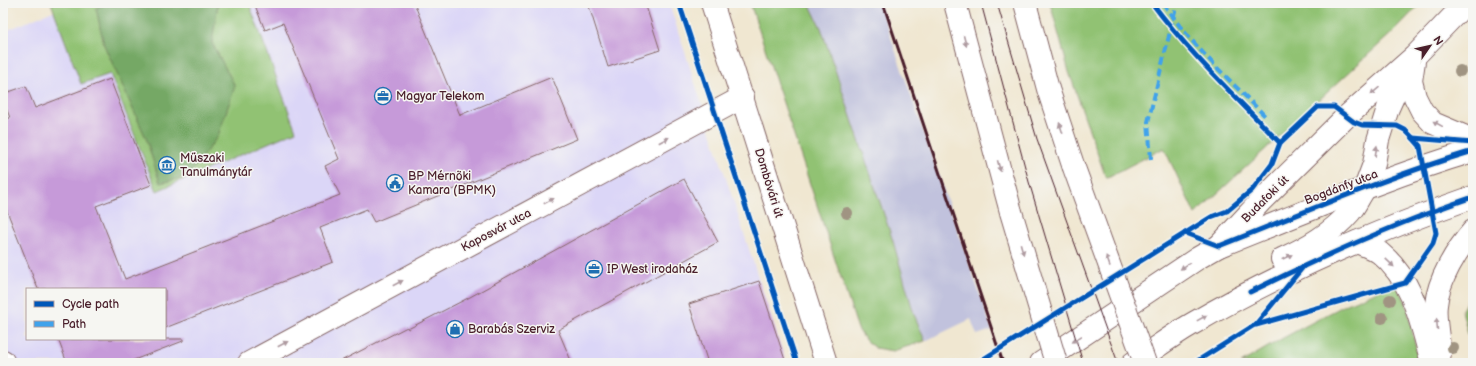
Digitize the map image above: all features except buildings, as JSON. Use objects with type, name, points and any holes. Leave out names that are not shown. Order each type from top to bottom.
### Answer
[{"type":"street","name":"Dombóvári út","points":[[712,3],[826,363]]},
{"type":"street","points":[[955,3],[1011,212],[1056,363]]},
{"type":"street","points":[[1025,3],[1048,89],[1073,165],[1145,363]]},
{"type":"street","name":"Budafoki út","points":[[1040,363],[1198,258],[1219,246],[1260,202],[1346,116],[1415,56],[1466,3]]},
{"type":"street","points":[[1415,56],[1412,81],[1415,97],[1422,111],[1433,123],[1473,140]]},
{"type":"street","name":"Budafoki út","points":[[1250,292],[1264,268],[1311,245],[1331,230],[1351,211],[1365,188],[1374,164],[1378,140],[1388,108],[1398,86],[1415,56]]},
{"type":"street","name":"Kaposvár utca","points":[[249,363],[743,97]]},
{"type":"street","name":"Bogdánfy utca","points":[[1219,246],[1410,171],[1473,151]]},
{"type":"street","points":[[1133,363],[1190,325],[1250,292],[1306,264],[1420,216],[1473,197]]},
{"type":"street","points":[[1441,363],[1436,305],[1440,288],[1450,264],[1460,246],[1473,231]]},
{"type":"street","points":[[1357,242],[1378,252],[1402,276],[1412,295],[1432,363]]},
{"type":"shaded area","points":[[72,3],[669,3],[786,363],[3,363],[3,32]]},
{"type":"shaded area","points":[[809,3],[879,3],[992,330],[977,335],[971,319],[925,341],[914,314],[892,238],[821,28]]},
{"type":"green space","points":[[51,3],[249,3],[296,131],[157,191],[110,74],[81,84]]},
{"type":"green space","points":[[109,3],[218,3],[212,43],[235,86],[218,136],[187,177],[160,183],[146,138],[104,45],[96,8]]},
{"type":"green space","points":[[750,3],[809,3],[821,28],[892,238],[914,314],[925,341],[893,351],[875,348],[866,341],[858,329]]},
{"type":"green space","points":[[1050,3],[1421,3],[1394,31],[1195,214],[1164,148],[1106,178],[1069,72]]},
{"type":"green space","points":[[1396,283],[1406,302],[1419,363],[1241,363],[1283,338],[1345,305]]},
{"type":"green space","points":[[1473,289],[1473,354],[1462,310]]},
{"type":"tram line","points":[[981,3],[1029,182],[1083,363]]},
{"type":"tram line","points":[[997,3],[1037,139],[1118,363]]},
{"type":"railway","points":[[883,3],[1003,363]]},
{"type":"marked path","points":[[1163,3],[1198,48],[1265,116]]},
{"type":"marked path","points":[[1151,159],[1148,122],[1177,3]]},
{"type":"cycle path","points":[[679,3],[797,363]]},
{"type":"cycle path","points":[[1152,3],[1198,58],[1280,143]]},
{"type":"cycle path","points":[[977,363],[1211,217],[1227,211],[1252,190],[1272,164],[1280,143],[1318,107],[1334,107],[1354,122],[1362,125],[1397,126],[1405,130],[1420,146],[1436,233],[1433,243],[1405,283],[1256,325]]},
{"type":"cycle path","points":[[1413,138],[1473,143]]},
{"type":"cycle path","points":[[1185,233],[1219,246],[1408,172],[1473,151]]},
{"type":"cycle path","points":[[1250,292],[1360,241],[1444,207],[1473,197]]},
{"type":"cycle path","points":[[1194,363],[1256,324],[1303,267]]},
{"type":"place","name":"Magyar Telekom","points":[[383,96]]},
{"type":"place","name":"Műszaki Tanulmánytár","points":[[167,165]]},
{"type":"place","name":"BP Mérnöki Kamara (BPMK)","points":[[395,183]]},
{"type":"place","name":"IP West irodaház","points":[[594,269]]},
{"type":"place","name":"Barabás Szerviz","points":[[455,329]]}]
